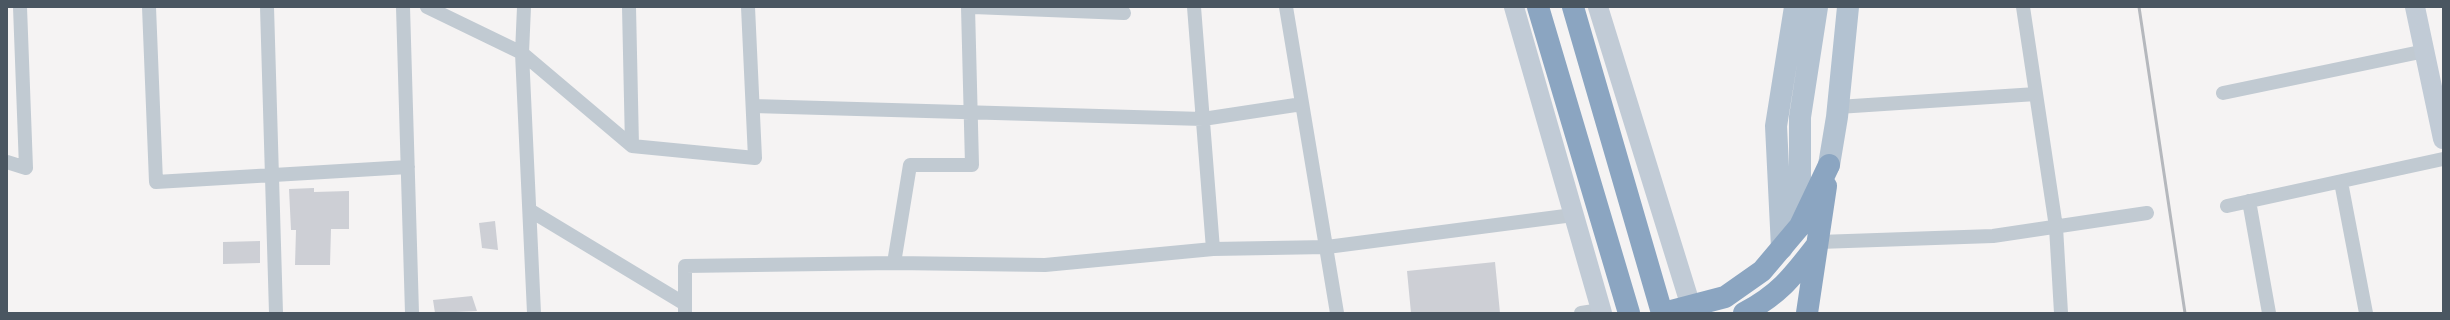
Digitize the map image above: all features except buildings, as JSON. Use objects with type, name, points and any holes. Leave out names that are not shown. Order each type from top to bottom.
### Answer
[{"type":"highway","points":[[1538,7],[1629,313]]},
{"type":"highway","points":[[1573,7],[1629,202],[1663,313],[1691,310],[1725,297],[1762,271],[1800,226],[1829,165]]},
{"type":"highway","points":[[1806,313],[1819,242],[1829,165]]},
{"type":"highway","points":[[1744,313],[1765,302],[1786,284],[1819,242]]},
{"type":"main road","points":[[1782,248],[1776,126],[1795,7]]},
{"type":"main road","points":[[1800,226],[1800,117],[1817,7]]},
{"type":"main road","points":[[1829,165],[1838,107],[1848,7]]},
{"type":"street","points":[[7,162],[26,168],[20,7]]},
{"type":"street","points":[[149,7],[156,182],[408,167]]},
{"type":"street","points":[[267,7],[276,313]]},
{"type":"street","points":[[403,7],[412,313]]},
{"type":"street","points":[[427,7],[522,53],[632,146],[755,158],[748,7]]},
{"type":"street","points":[[524,7],[522,53],[531,211],[534,313]]},
{"type":"street","points":[[629,7],[632,146]]},
{"type":"street","points":[[894,263],[910,165],[972,164],[972,113],[968,7]]},
{"type":"street","points":[[973,7],[1124,13]]},
{"type":"street","points":[[1194,7],[1213,249]]},
{"type":"street","points":[[1286,7],[1337,313]]},
{"type":"street","points":[[1514,7],[1601,312],[1581,313]]},
{"type":"street","points":[[1598,7],[1691,310]]},
{"type":"street","points":[[2023,7],[2056,226],[2061,313]]},
{"type":"street","points":[[2415,7],[2443,139]]},
{"type":"street","points":[[2223,93],[2425,51]]},
{"type":"street","points":[[1838,107],[2036,94]]},
{"type":"street","points":[[753,106],[1203,119],[1302,104]]},
{"type":"street","points":[[2227,206],[2443,159]]},
{"type":"street","points":[[2341,182],[2366,313]]},
{"type":"street","points":[[2249,201],[2269,313]]},
{"type":"street","points":[[531,211],[685,308]]},
{"type":"street","points":[[1819,242],[1993,236],[2148,213]]},
{"type":"street","points":[[685,308],[685,266],[894,263],[1045,265],[1213,249],[1327,247],[1573,215]]},
{"type":"railway","points":[[2139,7],[2185,313]]}]
